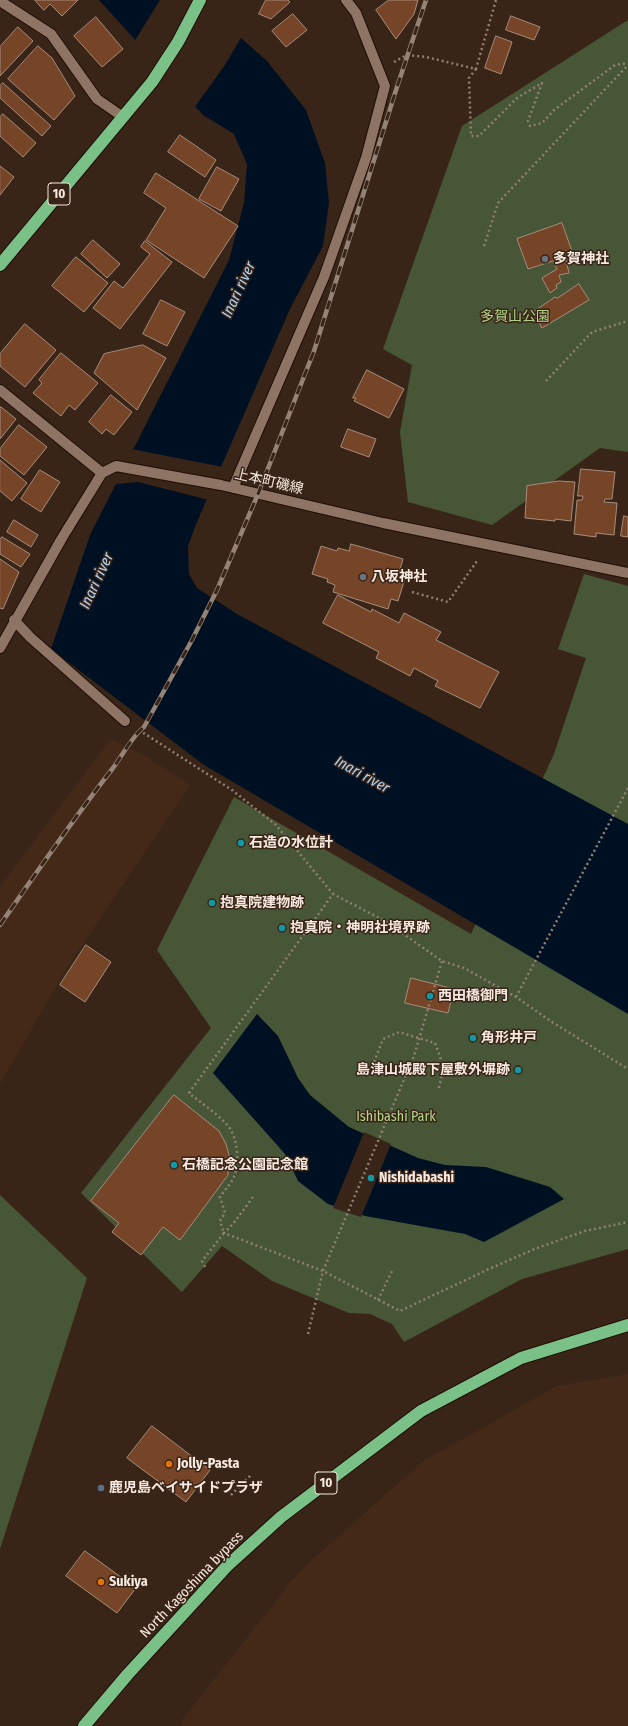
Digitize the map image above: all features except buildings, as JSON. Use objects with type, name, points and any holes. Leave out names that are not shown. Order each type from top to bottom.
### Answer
[{"type":"highway","name":"10","points":[[0,265],[152,82],[178,42],[200,0]]},
{"type":"highway","name":"North Kagoshima bypass","points":[[84,1726],[128,1674],[228,1565],[281,1517],[421,1411],[521,1358],[628,1325]]},
{"type":"street","points":[[232,488],[324,277],[366,158],[385,86],[356,14],[346,0]]},
{"type":"street","points":[[0,1],[51,34],[97,99],[123,117]]},
{"type":"street","points":[[0,390],[102,473],[14,620],[0,648]]},
{"type":"street","name":"上本町磯線","points":[[102,473],[116,466],[221,485],[383,523],[628,572]]},
{"type":"street","points":[[14,620],[30,637],[125,721]]},
{"type":"path","points":[[496,0],[476,69],[469,78],[471,136],[479,136],[517,98],[542,82],[528,121],[530,126],[542,123],[554,110],[615,65],[628,64]]},
{"type":"path","points":[[379,71],[407,55],[426,57],[476,69]]},
{"type":"path","points":[[484,246],[498,204],[628,64]]},
{"type":"path","points":[[546,381],[592,332],[628,321]]},
{"type":"path","points":[[412,592],[448,602],[489,543]]},
{"type":"path","points":[[125,721],[232,790],[276,825],[333,894],[385,921],[442,961],[464,968],[516,997],[552,1022],[628,1069]]},
{"type":"path","points":[[516,997],[628,788]]},
{"type":"path","points":[[224,1233],[220,1221],[224,1213],[220,1197],[233,1179],[236,1171],[237,1162],[234,1137],[228,1126],[190,1093],[333,894]]},
{"type":"path","points":[[308,1334],[323,1271],[332,1246],[414,1056],[442,961]]},
{"type":"path","points":[[374,1062],[384,1039],[399,1032],[420,1037],[435,1043],[444,1068],[438,1091]]},
{"type":"path","points":[[204,1267],[202,1260],[233,1224],[253,1197]]},
{"type":"path","points":[[224,1233],[323,1271],[400,1311],[489,1269],[538,1248],[585,1231],[628,1222]]},
{"type":"path","points":[[378,1300],[393,1269]]},
{"type":"path","points":[[231,1495],[252,1474]]},
{"type":"shaded area","points":[[111,739],[143,755],[190,785],[66,969],[0,1084],[0,887]]},
{"type":"shaded area","points":[[628,1374],[628,1726],[182,1726],[182,1720],[299,1572],[422,1462],[557,1386]]},
{"type":"green space","name":"多賀山公園","points":[[628,20],[628,452],[600,448],[492,525],[408,502],[400,432],[412,365],[383,349],[462,126]]},
{"type":"green space","name":"Ishibashi Park","points":[[584,574],[628,586],[628,1249],[522,1279],[404,1342],[392,1324],[370,1314],[349,1313],[272,1281],[222,1246],[182,1292],[81,1193],[211,1028],[157,950],[234,797],[471,934],[554,754],[586,658],[558,649]]},
{"type":"green space","points":[[0,1195],[87,1278],[0,1549]]},
{"type":"water","name":"Inari river","points":[[99,0],[198,0],[267,61],[306,110],[325,163],[329,203],[323,246],[290,309],[197,522],[188,546],[189,574],[197,588],[237,614],[628,824],[628,1014],[204,765],[51,649],[90,535],[229,260],[244,203],[247,164],[234,134],[203,115]]},
{"type":"water","points":[[257,1014],[278,1036],[298,1078],[310,1095],[349,1127],[418,1158],[445,1165],[486,1167],[550,1187],[564,1199],[484,1242],[465,1234],[365,1216],[328,1204],[298,1181],[285,1154],[213,1073]]},
{"type":"pier","points":[[160,0],[201,0],[242,36],[225,65],[194,108],[134,42]]},
{"type":"pier","points":[[131,449],[223,467],[209,500],[138,482],[117,484],[110,489]]},
{"type":"pier","points":[[364,1132],[391,1144],[361,1217],[333,1208]]},
{"type":"railway","points":[[0,925],[132,740],[144,727],[192,640],[217,590],[258,494],[314,351],[396,90],[426,0]]},
{"type":"place","name":"多賀神社","points":[[545,259]]},
{"type":"place","name":"八坂神社","points":[[363,577]]},
{"type":"place","name":"石造の水位計","points":[[241,843]]},
{"type":"place","name":"抱真院建物跡","points":[[212,903]]},
{"type":"place","name":"抱真院・神明社境界跡","points":[[282,928]]},
{"type":"place","name":"西田橋御門","points":[[430,996]]},
{"type":"place","name":"角形井戸","points":[[473,1038]]},
{"type":"place","name":"島津山城殿下屋敷外塀跡","points":[[518,1070]]},
{"type":"place","name":"石橋記念公園記念館","points":[[174,1165]]},
{"type":"place","name":"Nishidabashi","points":[[371,1178]]},
{"type":"place","name":"Jolly-Pasta","points":[[169,1464]]},
{"type":"place","name":"鹿児島ベイサイドプラザ","points":[[101,1488]]},
{"type":"place","name":"Sukiya","points":[[101,1582]]}]
